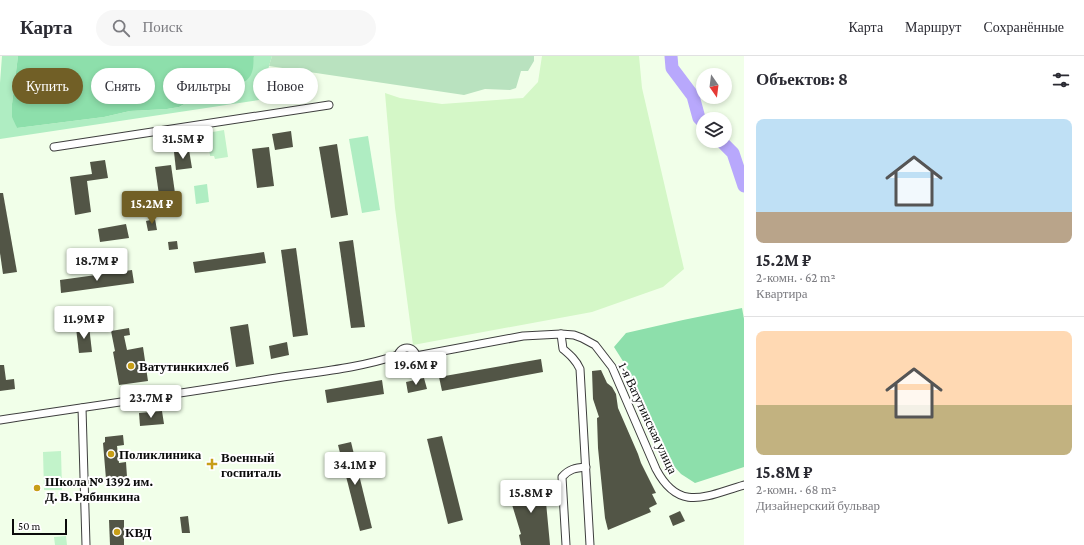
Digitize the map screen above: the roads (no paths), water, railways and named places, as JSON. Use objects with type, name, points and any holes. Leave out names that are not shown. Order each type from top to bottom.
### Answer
[{"type":"street","points":[[54,147],[329,105]]},
{"type":"street","points":[[561,334],[563,349],[577,363],[580,369],[590,545]]},
{"type":"street","name":"1-я Ватутинская улица","points":[[416,356],[524,336],[561,334],[574,335],[595,345],[608,361],[624,394],[656,470],[670,490],[683,497],[700,498],[744,485]]},
{"type":"street","points":[[376,362],[409,366],[415,362],[416,356],[414,350],[408,348],[401,349],[398,355],[398,361],[400,364]]},
{"type":"street","points":[[0,420],[187,393],[376,362],[398,355]]},
{"type":"street","points":[[82,408],[86,545]]},
{"type":"street","points":[[566,545],[562,477],[567,471],[575,468],[586,467]]},
{"type":"waterway","points":[[671,56],[672,68],[693,96],[697,112]]},
{"type":"waterway","points":[[728,148],[733,153],[744,186]]},
{"type":"place","name":"Ватутинкихлеб","points":[[131,366]]},
{"type":"place","name":"Поликлиника","points":[[111,454]]},
{"type":"place","name":"Военный госпиталь","points":[[212,464]]},
{"type":"place","name":"Школа № 1392 им. Д. В. Рябинкина","points":[[37,488]]},
{"type":"place","name":"КВД","points":[[117,532]]}]
